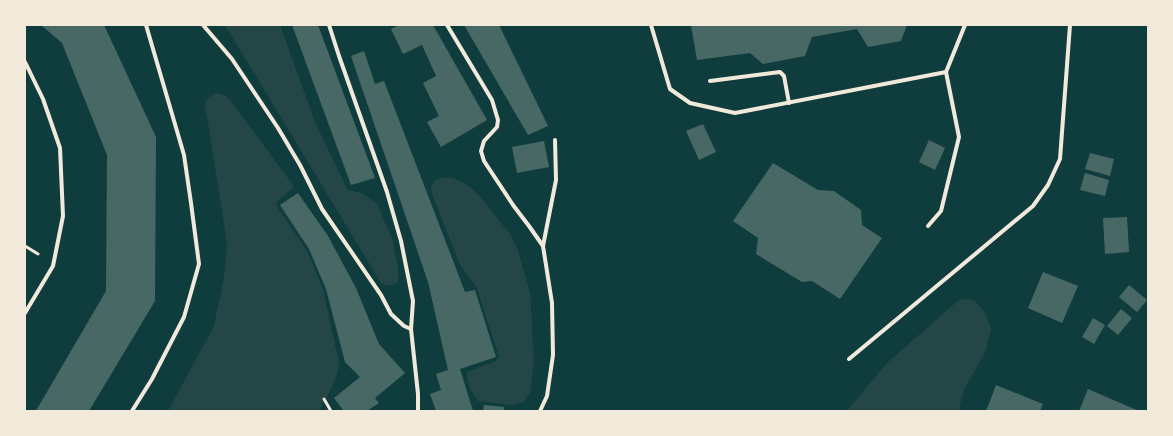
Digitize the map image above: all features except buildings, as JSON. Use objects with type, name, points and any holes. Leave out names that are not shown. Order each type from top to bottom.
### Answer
[{"type":"lane","points":[[132,411],[152,379],[184,317],[199,264],[184,155],[146,25]]},
{"type":"lane","points":[[203,25],[232,58],[300,165],[322,209],[381,295],[391,314],[404,326],[411,329]]},
{"type":"lane","points":[[329,25],[387,192],[401,241],[413,301],[411,329],[418,411]]},
{"type":"lane","points":[[448,25],[492,100],[498,120],[497,128],[484,141],[481,151],[484,160],[542,246]]},
{"type":"lane","points":[[651,25],[670,89],[690,102],[735,113],[946,72]]},
{"type":"lane","points":[[928,226],[941,211],[959,138],[946,72],[965,25]]},
{"type":"lane","points":[[849,359],[1033,206],[1048,185],[1060,160],[1070,25]]},
{"type":"lane","points":[[25,62],[44,100],[60,148],[64,216],[53,266],[25,314]]},
{"type":"lane","points":[[710,81],[780,72],[784,76],[789,103]]},
{"type":"lane","points":[[540,411],[547,396],[553,355],[552,303],[542,246],[556,180],[554,140]]},
{"type":"path","points":[[25,246],[41,255]]},
{"type":"path","points":[[324,399],[332,411]]},
{"type":"shaded area","points":[[225,25],[280,25],[315,122],[347,189],[363,194],[377,204],[393,241],[398,268],[398,282],[389,286],[381,283]]},
{"type":"shaded area","points":[[216,93],[225,95],[230,100],[293,185],[292,189],[278,200],[276,205],[307,251],[323,289],[339,363],[336,377],[319,411],[168,411],[214,326],[224,277],[227,243],[205,104],[208,98]]},
{"type":"shaded area","points":[[452,178],[463,182],[478,194],[510,234],[518,250],[530,292],[534,362],[530,393],[523,402],[513,405],[478,401],[470,387],[467,372],[496,361],[499,357],[476,286],[461,267],[432,194],[431,187],[434,181]]},
{"type":"shaded area","points":[[960,299],[974,300],[984,311],[991,328],[986,350],[963,392],[959,411],[847,411],[887,363]]}]
